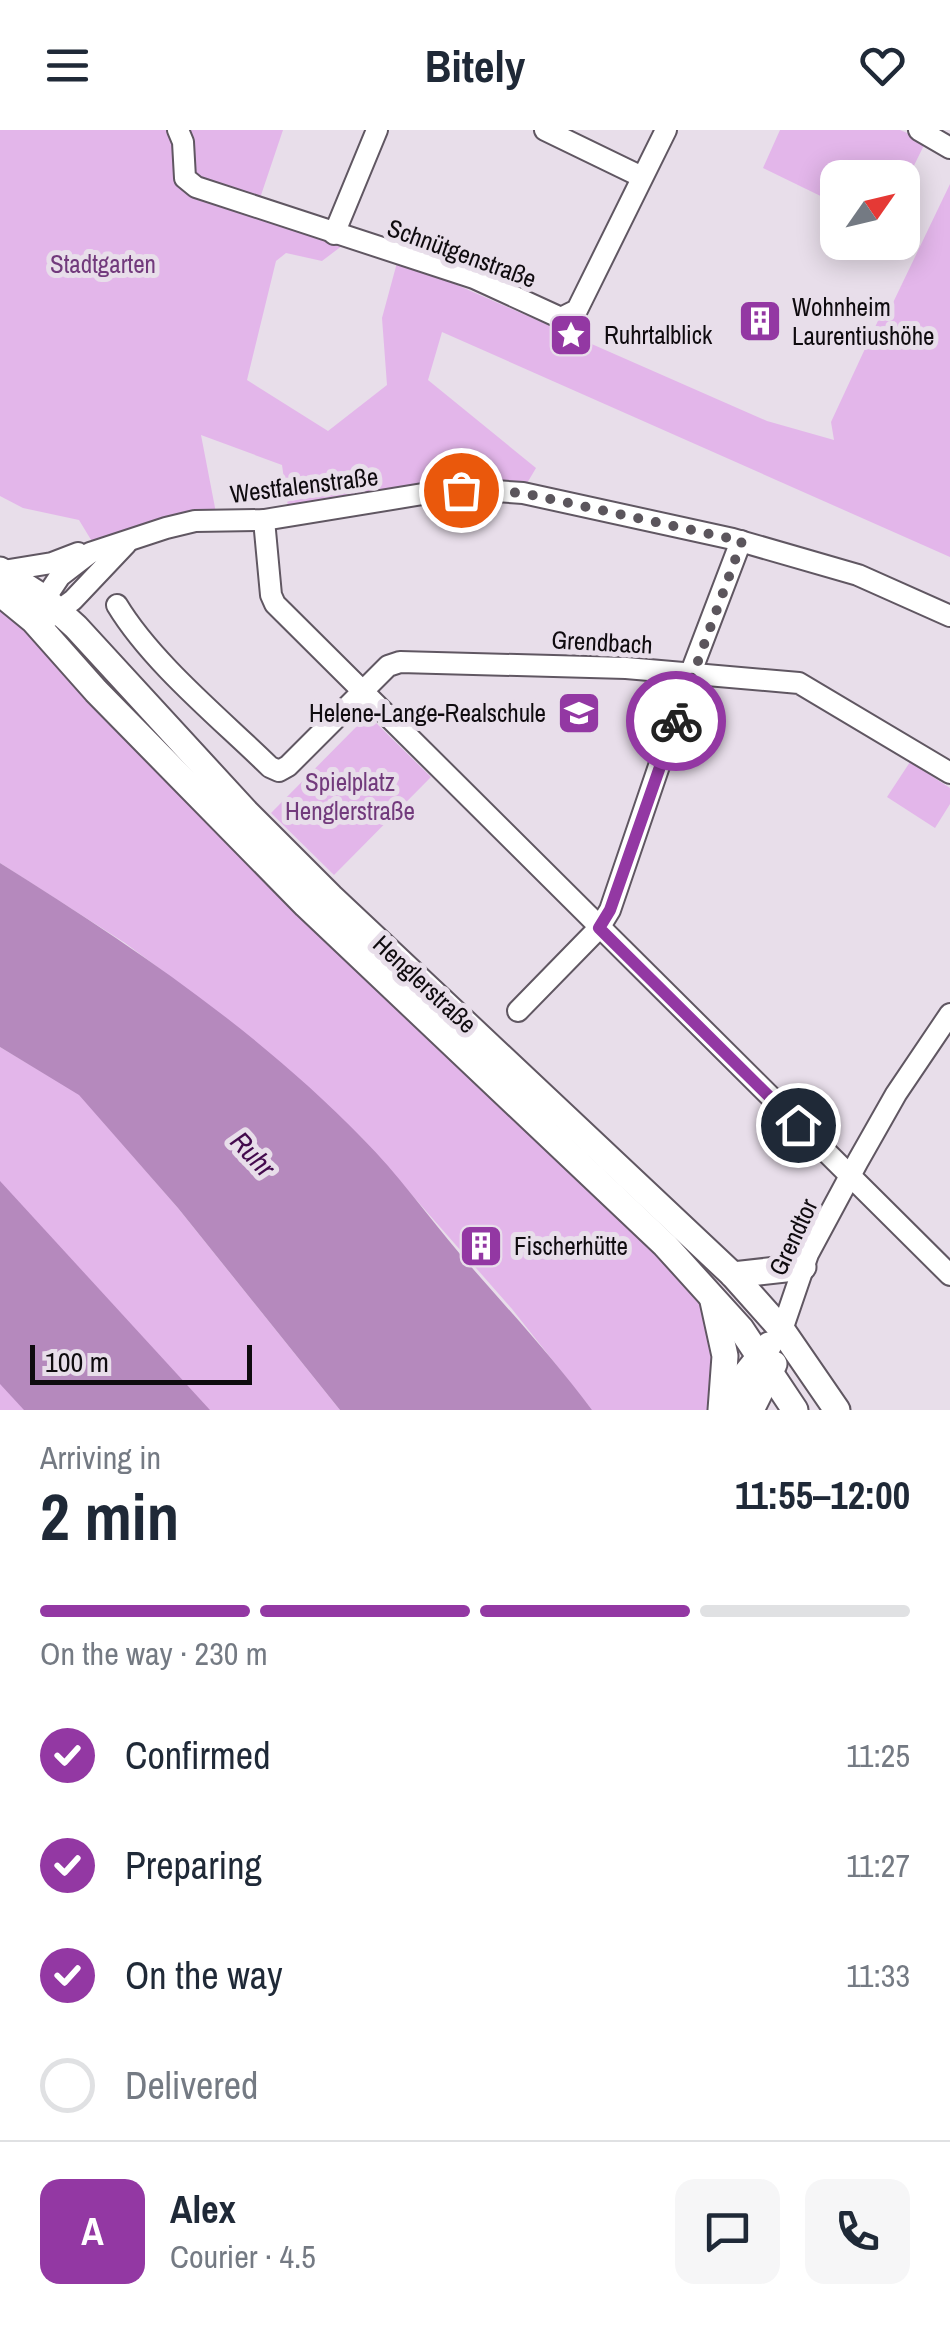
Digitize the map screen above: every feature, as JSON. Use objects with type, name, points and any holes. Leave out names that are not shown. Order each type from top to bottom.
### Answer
[{"type":"main road","name":"Henglerstraße","points":[[1,578],[57,611],[331,897],[733,1275],[782,1330],[836,1410]]},
{"type":"main road","name":"Henglerstraße","points":[[57,611],[96,691],[306,904],[665,1245],[769,1362],[796,1410]]},
{"type":"main road","points":[[733,1275],[802,1267]]},
{"type":"main road","points":[[712,1296],[725,1356],[723,1410]]},
{"type":"main road","points":[[751,1410],[782,1330]]},
{"type":"main road","points":[[723,1410],[769,1362],[802,1360]]},
{"type":"street","name":"Schnütgenstraße","points":[[178,130],[189,184],[474,278],[554,315],[568,317],[580,304],[666,130]]},
{"type":"street","points":[[334,234],[377,130]]},
{"type":"street","points":[[545,130],[642,178]]},
{"type":"street","points":[[919,130],[950,148]]},
{"type":"street","name":"Westfalenstraße","points":[[1,578],[195,521],[264,520],[441,491],[482,490],[523,493],[742,541],[833,566],[900,591],[950,616]]},
{"type":"street","points":[[264,520],[271,595],[276,604],[599,928],[851,1175],[946,1261]]},
{"type":"street","points":[[57,611],[128,541]]},
{"type":"street","points":[[518,1010],[599,928],[610,910],[691,672],[742,541]]},
{"type":"street","name":"Westfalenstraße","points":[[57,611],[60,576],[90,553]]},
{"type":"street","name":"Grendbach","points":[[117,605],[150,649],[270,767],[279,770],[288,766],[388,666],[400,662],[691,672],[800,683],[950,773]]},
{"type":"street","name":"Grendtor","points":[[782,1330],[802,1267],[896,1094],[950,1014]]},
{"type":"green space","name":"Stadtgarten","points":[[0,130],[283,130],[257,207],[347,242],[322,261],[286,253],[276,261],[247,380],[328,431],[387,385],[382,318],[398,259],[767,421],[834,440],[831,422],[883,310],[889,311],[913,260],[920,260],[920,246],[950,184],[950,557],[442,332],[428,380],[536,468],[523,490],[289,514],[282,465],[201,435],[217,518],[96,548],[79,520],[23,508],[0,496]]},
{"type":"green space","points":[[780,130],[900,130],[926,141],[917,160],[820,160],[820,196],[763,168]]},
{"type":"green space","points":[[0,595],[702,1301],[714,1331],[713,1410],[592,1410],[512,1309],[361,1137],[210,1006],[125,943],[0,863]]},
{"type":"green space","name":"Spielplatz Henglerstraße","points":[[368,715],[431,777],[334,875],[271,813]]},
{"type":"green space","points":[[910,762],[950,788],[950,804],[935,828],[887,797]]},
{"type":"green space","points":[[0,1047],[79,1094],[178,1208],[340,1410],[0,1410]]},
{"type":"water","name":"Ruhr","points":[[0,863],[189,990],[321,1098],[388,1166],[592,1410],[340,1410],[178,1208],[79,1095],[0,1047]]},
{"type":"water","points":[[0,1181],[210,1410],[24,1410],[0,1384]]},
{"type":"way so far","points":[[461,490],[523,493],[742,541],[676,721]]},
{"type":"place","name":"Wohnheim Laurentiushöhe","points":[[760,321]]},
{"type":"place","name":"Ruhrtalblick","points":[[571,335]]},
{"type":"place","name":"Helene-Lange-Realschule","points":[[579,713]]},
{"type":"place","name":"Fischerhütte","points":[[481,1246]]},
{"type":"route","points":[[676,721],[610,910],[599,928],[798,1125]]}]
